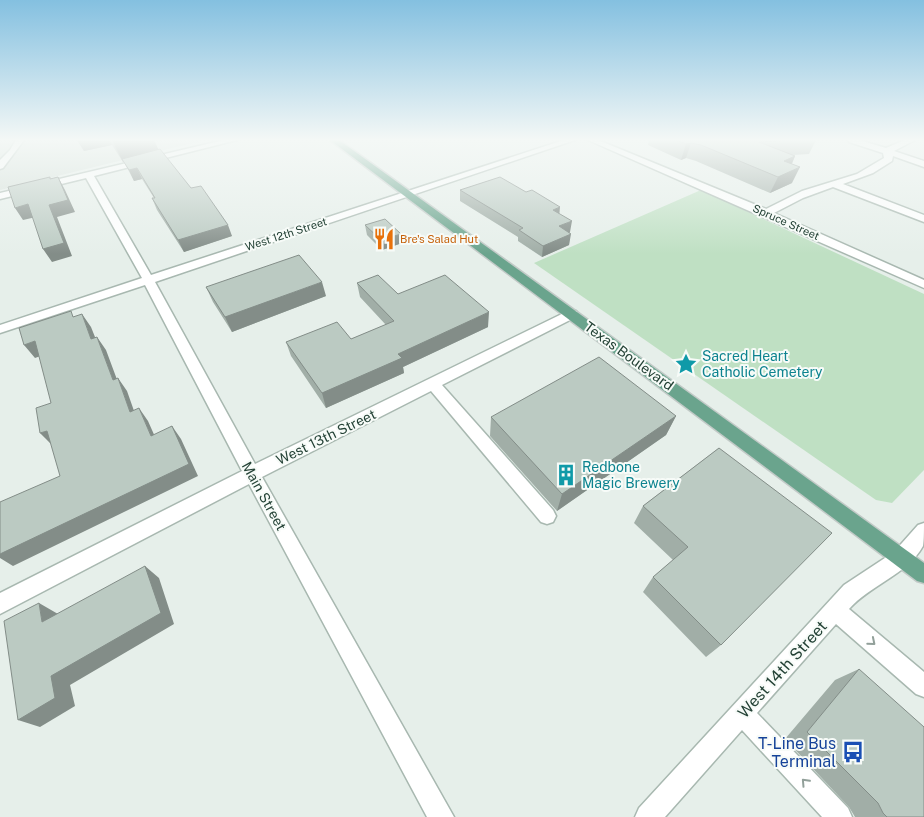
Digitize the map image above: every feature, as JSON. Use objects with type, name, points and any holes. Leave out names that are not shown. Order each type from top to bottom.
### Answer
[{"type":"main road","name":"Texas Boulevard","points":[[386,178],[924,574]]},
{"type":"street","points":[[0,196],[76,178]]},
{"type":"street","name":"Main Street","points":[[91,178],[148,279],[252,474],[441,817]]},
{"type":"street","name":"West 12th Street","points":[[0,329],[456,178]]},
{"type":"street","name":"Spruce Street","points":[[683,178],[924,284]]},
{"type":"street","points":[[766,213],[811,190],[853,178]]},
{"type":"street","points":[[835,184],[924,219]]},
{"type":"street","name":"West 13th Street","points":[[0,604],[252,474],[572,314]]},
{"type":"street","points":[[433,384],[547,516]]},
{"type":"street","name":"West 14th Street","points":[[648,817],[851,592],[901,558],[924,531]]},
{"type":"street","points":[[834,610],[924,686]]},
{"type":"street","points":[[742,714],[839,817]]},
{"type":"shaded area","points":[[0,178],[49,178],[0,190]]},
{"type":"green space","points":[[701,190],[924,294],[924,470],[892,503],[876,500],[534,263]]},
{"type":"building","points":[[45,178],[58,178],[68,200],[49,205],[64,243],[43,249],[28,204],[15,208],[8,187]]},
{"type":"building","points":[[143,178],[183,178],[191,188],[201,186],[228,225],[178,240],[152,198],[155,198]]},
{"type":"building","points":[[502,178],[526,192],[532,190],[560,207],[553,210],[572,221],[559,226],[571,234],[543,246],[519,230],[523,228],[460,190]]},
{"type":"building","points":[[385,219],[401,234],[381,240],[365,225]]},
{"type":"building","points":[[299,255],[322,282],[225,317],[206,287]]},
{"type":"building","points":[[378,275],[398,294],[445,275],[489,312],[398,354],[402,358],[322,393],[286,342],[337,322],[351,339],[394,321],[357,283]]},
{"type":"building","points":[[71,311],[73,317],[82,314],[91,339],[97,337],[113,380],[118,378],[130,412],[139,408],[151,436],[172,426],[189,464],[0,554],[0,502],[60,476],[47,431],[40,433],[36,408],[51,403],[35,341],[24,345],[19,328]]},
{"type":"building","name":"Redbone Magic Brewery","points":[[599,357],[676,416],[562,494],[491,417]]},
{"type":"building","points":[[719,448],[832,533],[721,645],[653,577],[688,547],[643,506]]},
{"type":"building","points":[[145,566],[161,613],[51,676],[55,698],[18,720],[4,621],[39,603],[42,622]]},
{"type":"building","name":"T-Line Bus Terminal","points":[[859,669],[924,727],[924,817],[887,817],[878,803],[807,732]]},
{"type":"place","name":"Bre's Salad Hut","points":[[384,239]]},
{"type":"place","name":"Sacred Heart Catholic Cemetery","points":[[686,364]]},
{"type":"place","name":"Redbone Magic Brewery","points":[[566,475]]},
{"type":"place","name":"T-Line Bus Terminal","points":[[853,752]]}]
